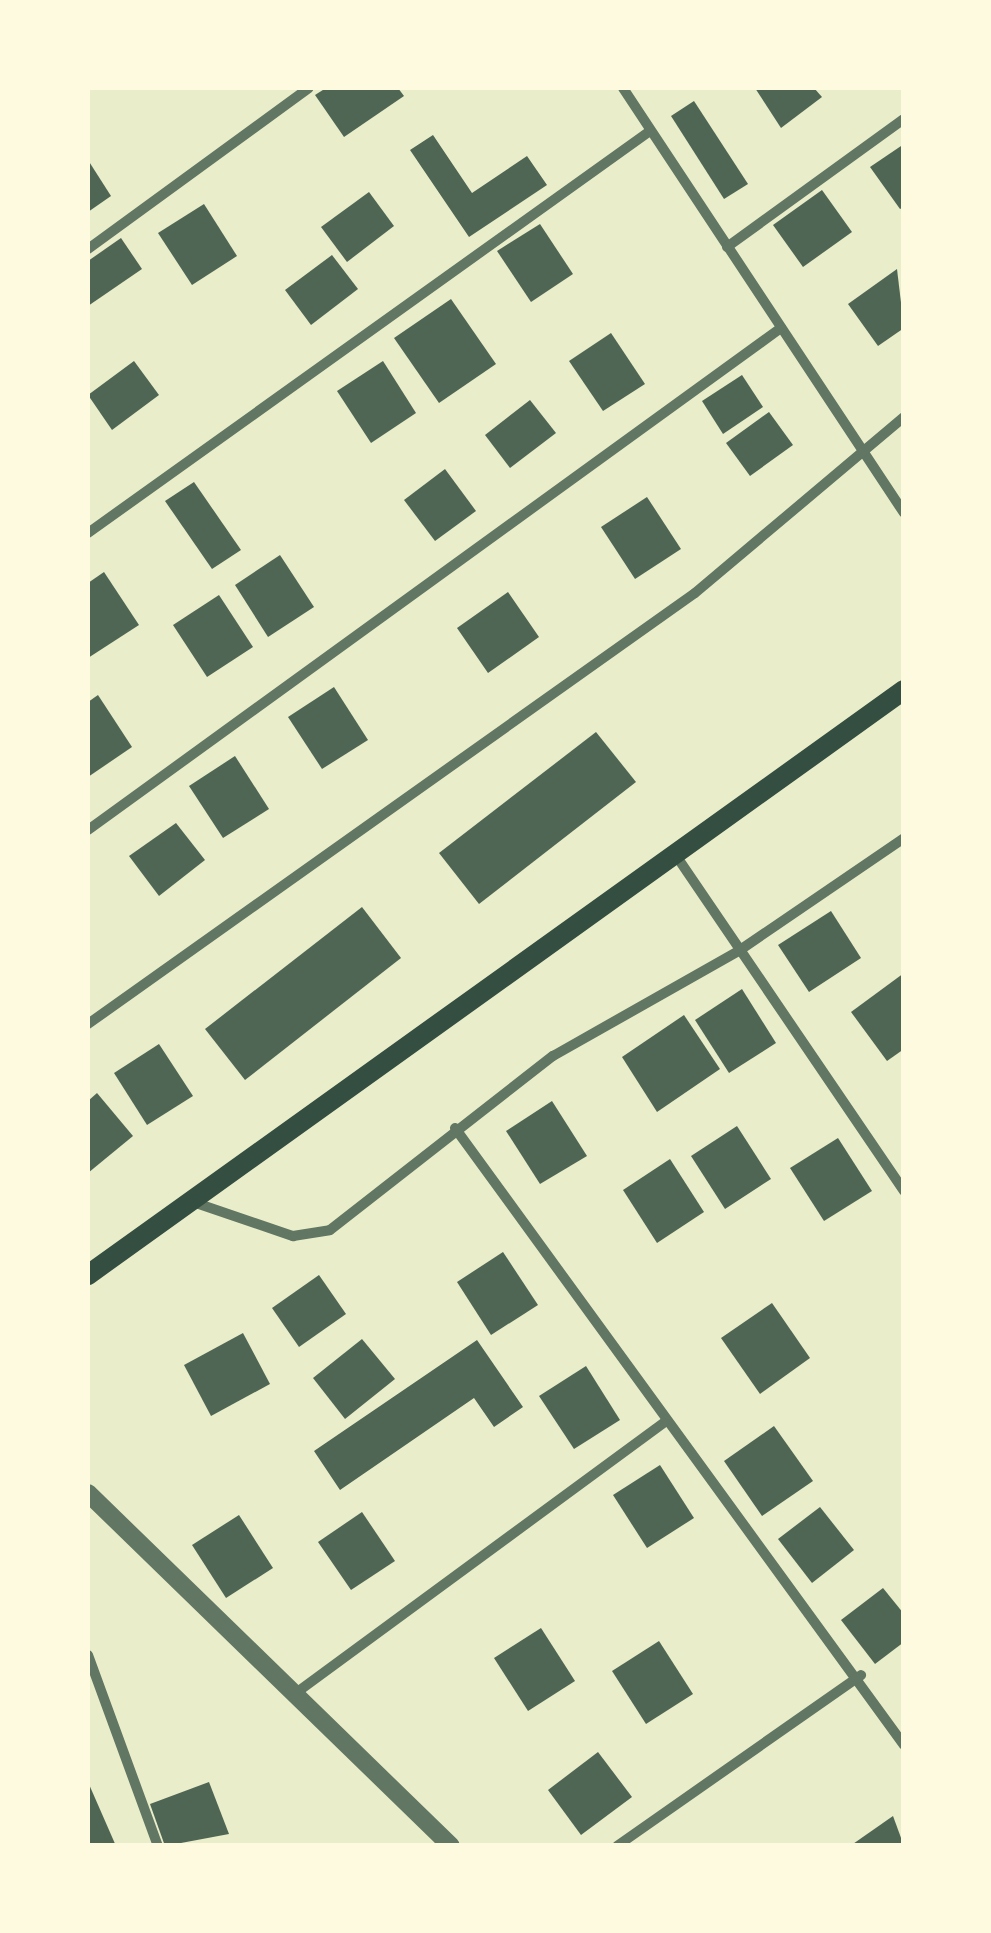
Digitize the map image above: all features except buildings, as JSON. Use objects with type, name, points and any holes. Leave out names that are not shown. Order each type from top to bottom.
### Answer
[{"type":"main road","points":[[88,1274],[904,690]]},
{"type":"street","points":[[88,249],[309,88]]},
{"type":"street","points":[[623,88],[904,513]]},
{"type":"street","points":[[727,247],[904,119]]},
{"type":"street","points":[[88,533],[650,132]]},
{"type":"street","points":[[88,830],[781,328]]},
{"type":"street","points":[[88,1024],[696,594],[782,528],[860,448],[904,417]]},
{"type":"street","points":[[188,1200],[308,1239],[553,1056],[740,950],[904,838]]},
{"type":"street","points":[[674,853],[904,1191]]},
{"type":"street","points":[[456,1128],[664,1423],[861,1675],[904,1745]]},
{"type":"street","points":[[300,1690],[664,1423]]},
{"type":"street","points":[[88,1493],[300,1690],[451,1846]]},
{"type":"street","points":[[88,1655],[158,1846]]},
{"type":"street","points":[[617,1846],[861,1675]]}]
